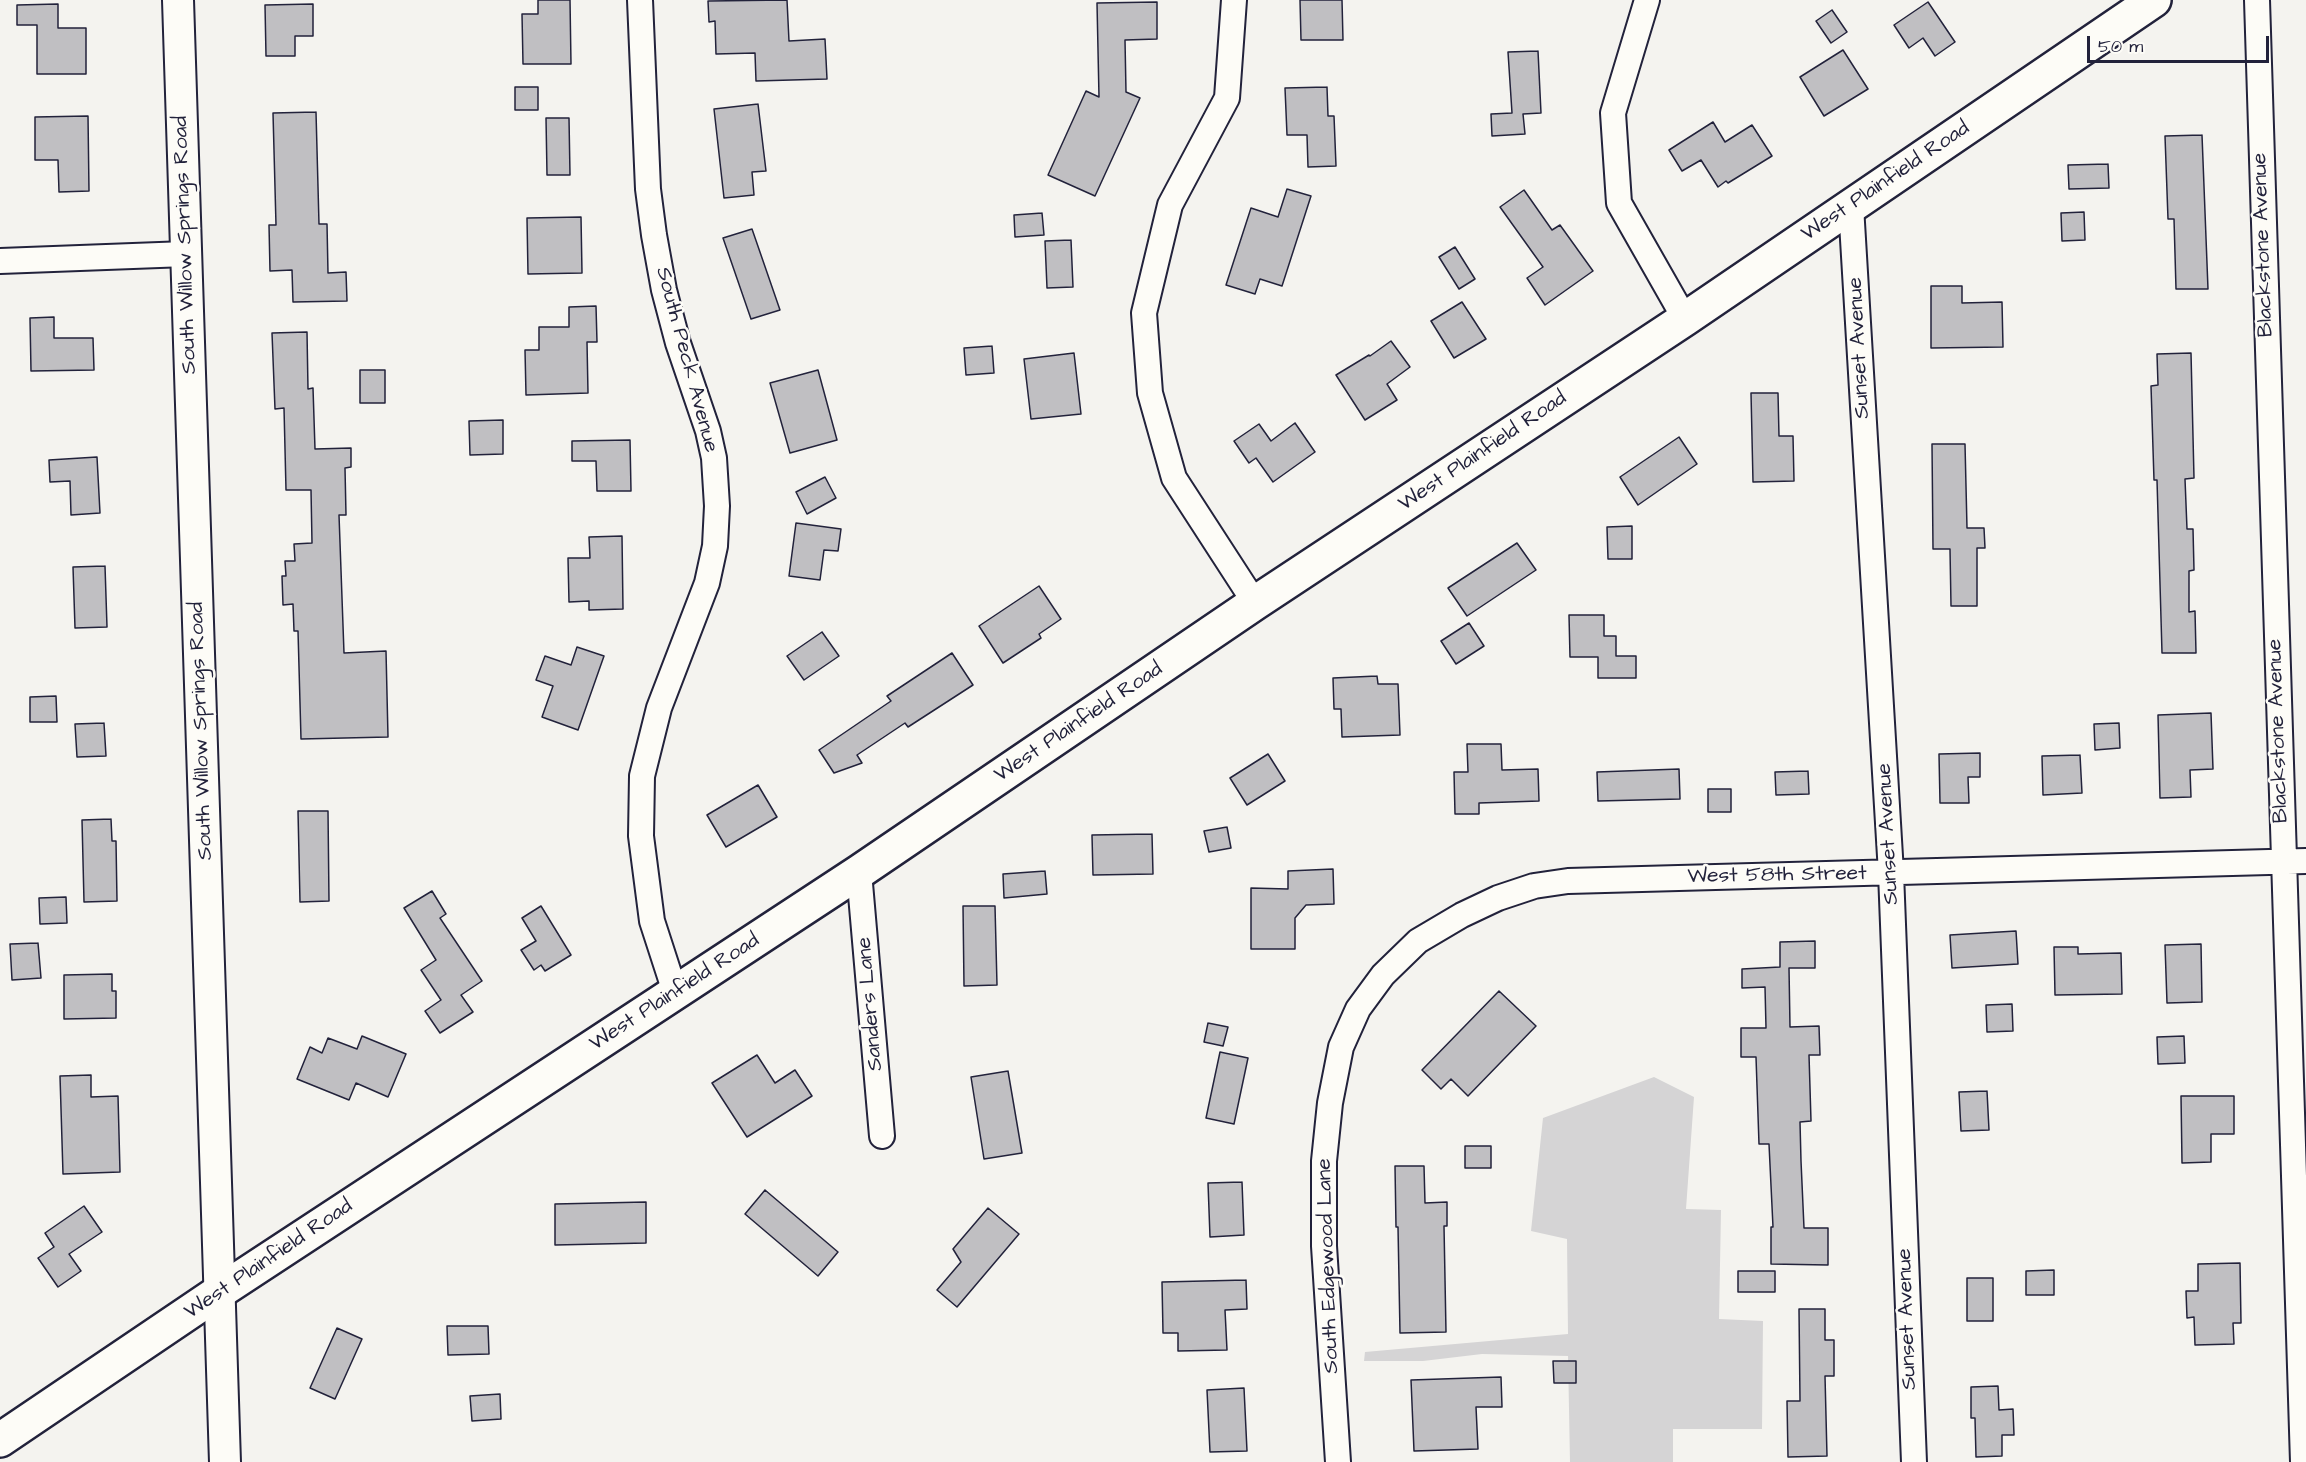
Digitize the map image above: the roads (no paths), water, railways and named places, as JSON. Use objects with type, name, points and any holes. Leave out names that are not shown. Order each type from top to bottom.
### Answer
[{"type":"main road","name":"West Plainfield Road","points":[[0,1440],[219,1292],[860,872],[1256,603],[1851,206],[2148,2]]},
{"type":"street","name":"South Willow Springs Road","points":[[178,0],[225,1462]]},
{"type":"street","name":"South Peck Avenue","points":[[640,0],[648,189],[654,235],[664,290],[678,343],[708,431],[714,458],[717,506],[715,546],[708,583],[659,708],[642,776],[641,836],[652,921],[675,992]]},
{"type":"street","points":[[1234,0],[1227,98],[1170,205],[1144,313],[1150,393],[1174,478],[1256,603]]},
{"type":"street","points":[[1647,0],[1613,113],[1619,203],[1685,318]]},
{"type":"street","name":"Blackstone Avenue","points":[[2257,0],[2295,861],[2303,1462]]},
{"type":"street","name":"Sunset Avenue","points":[[1851,206],[1892,873],[1914,1462]]},
{"type":"street","points":[[0,261],[186,254]]},
{"type":"street","name":"West 58th Street","points":[[1383,975],[1418,941],[1462,915],[1498,898],[1534,886],[1568,881],[2295,861]]},
{"type":"street","name":"Sanders Lane","points":[[860,872],[882,1136]]},
{"type":"street","name":"South Edgewood Lane","points":[[1338,1462],[1324,1246],[1324,1161],[1330,1103],[1341,1047],[1358,1009],[1383,975]]}]
